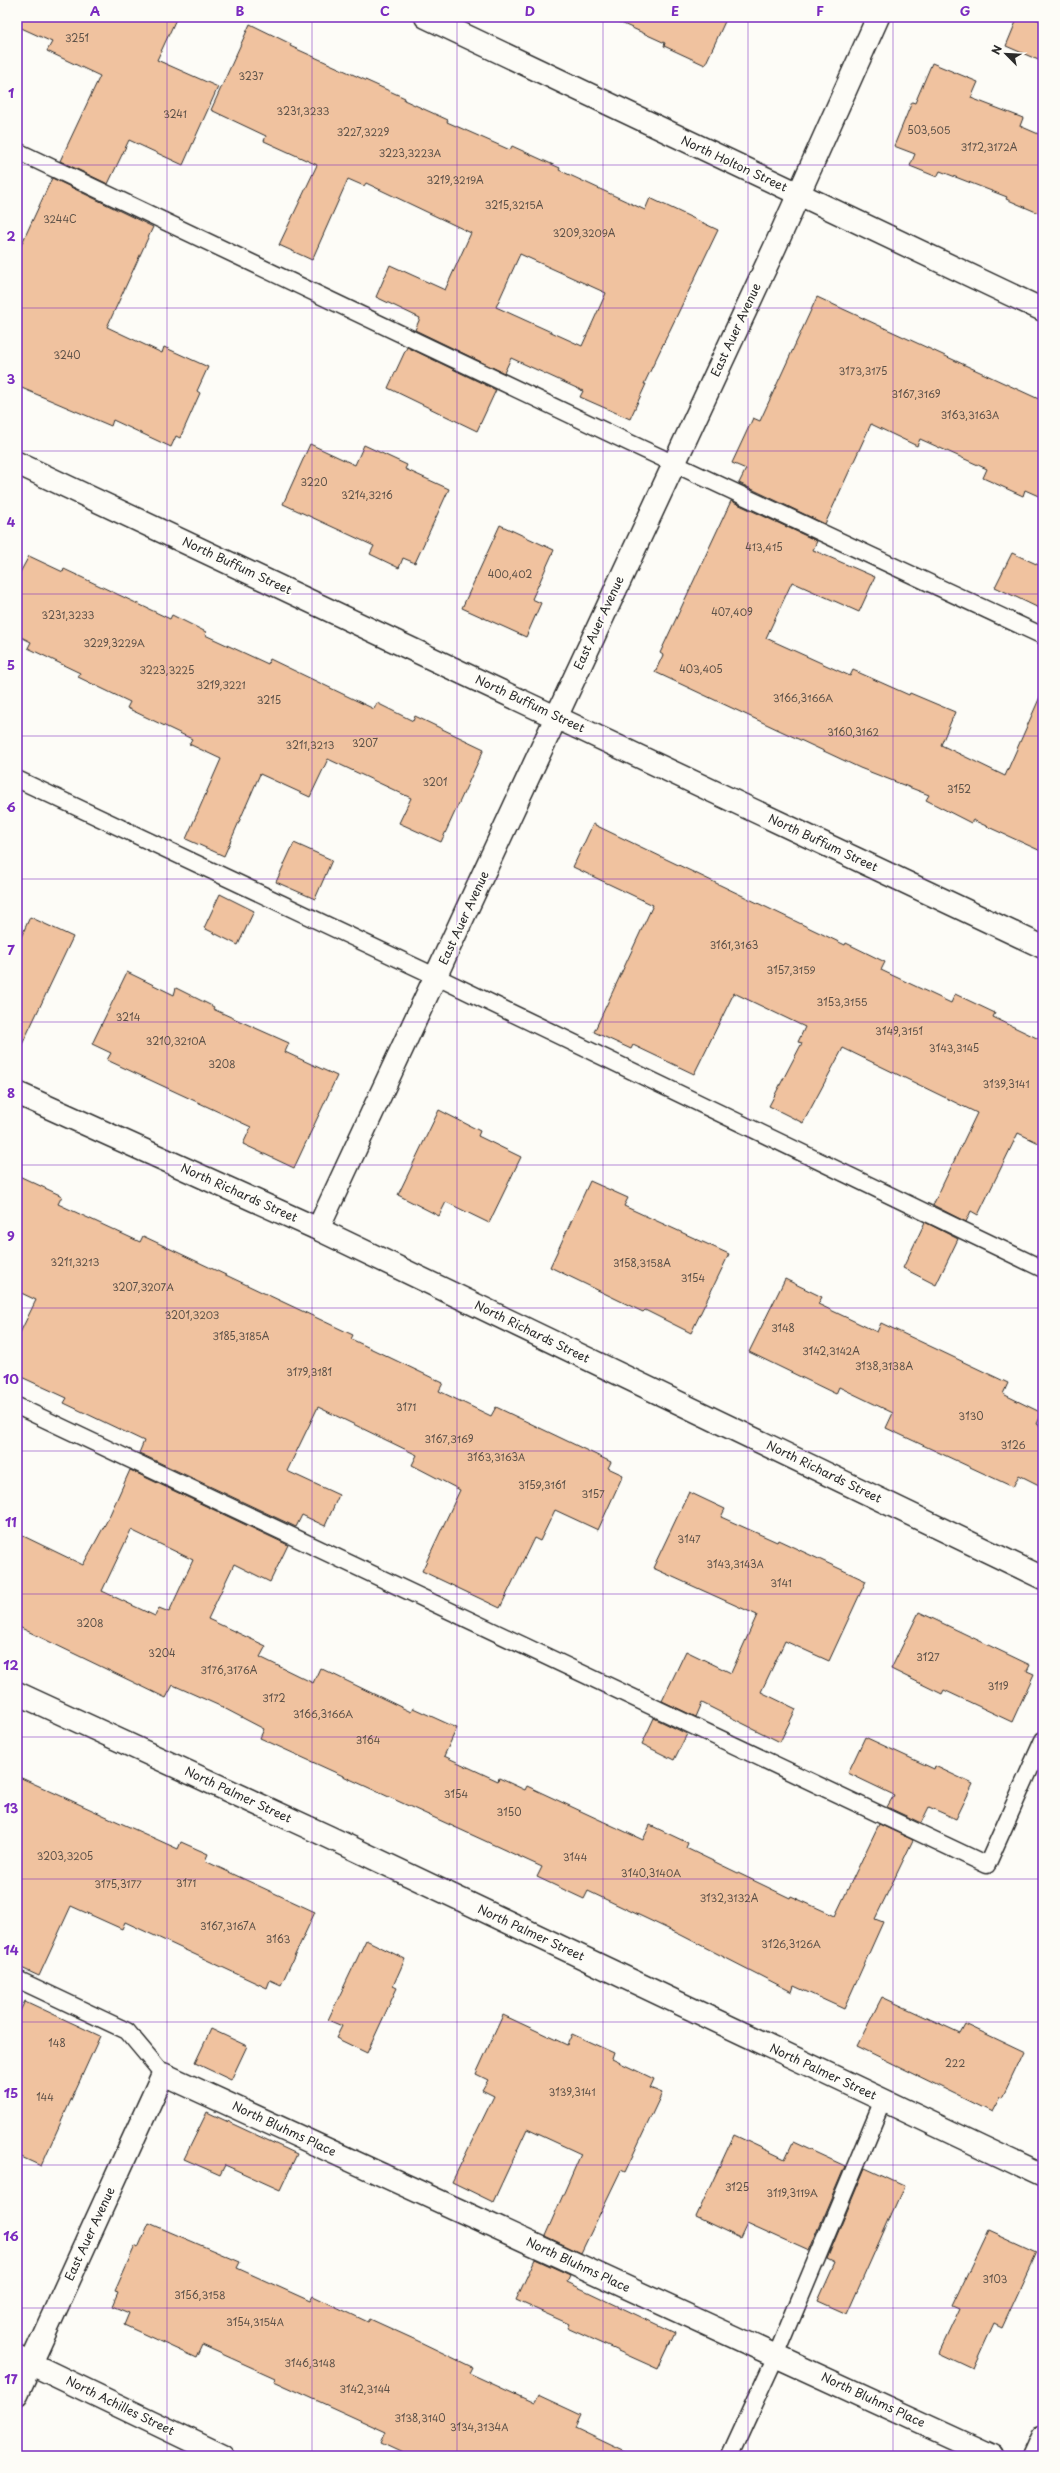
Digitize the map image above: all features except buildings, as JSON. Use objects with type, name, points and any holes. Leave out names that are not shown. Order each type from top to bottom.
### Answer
[{"type":"street","name":"North Holton Street","points":[[426,17],[1043,310]]},
{"type":"street","name":"East Auer Avenue","points":[[318,1229],[437,977],[556,716],[799,194],[878,17]]},
{"type":"street","name":"North Buffum Street","points":[[17,463],[1043,947]]},
{"type":"street","name":"North Richards Street","points":[[17,1093],[318,1229],[1043,1578]]},
{"type":"street","name":"North Palmer Street","points":[[17,1693],[322,1834],[1043,2176]]},
{"type":"street","name":"East Auer Avenue","points":[[17,2394],[24,2360],[163,2074]]},
{"type":"street","name":"North Bluhms Place","points":[[163,2074],[993,2456]]},
{"type":"street","name":"North Achilles Street","points":[[24,2360],[223,2456]]},
{"type":"street","points":[[1034,2456],[1043,2436]]},
{"type":"lane","points":[[17,151],[674,464],[1043,636]]},
{"type":"lane","points":[[17,779],[437,977],[1043,1269]]},
{"type":"lane","points":[[17,1406],[987,1866],[1043,1740]]},
{"type":"lane","points":[[17,1979],[127,2031],[163,2074]]},
{"type":"lane","points":[[730,2456],[776,2356],[883,2100]]}]
